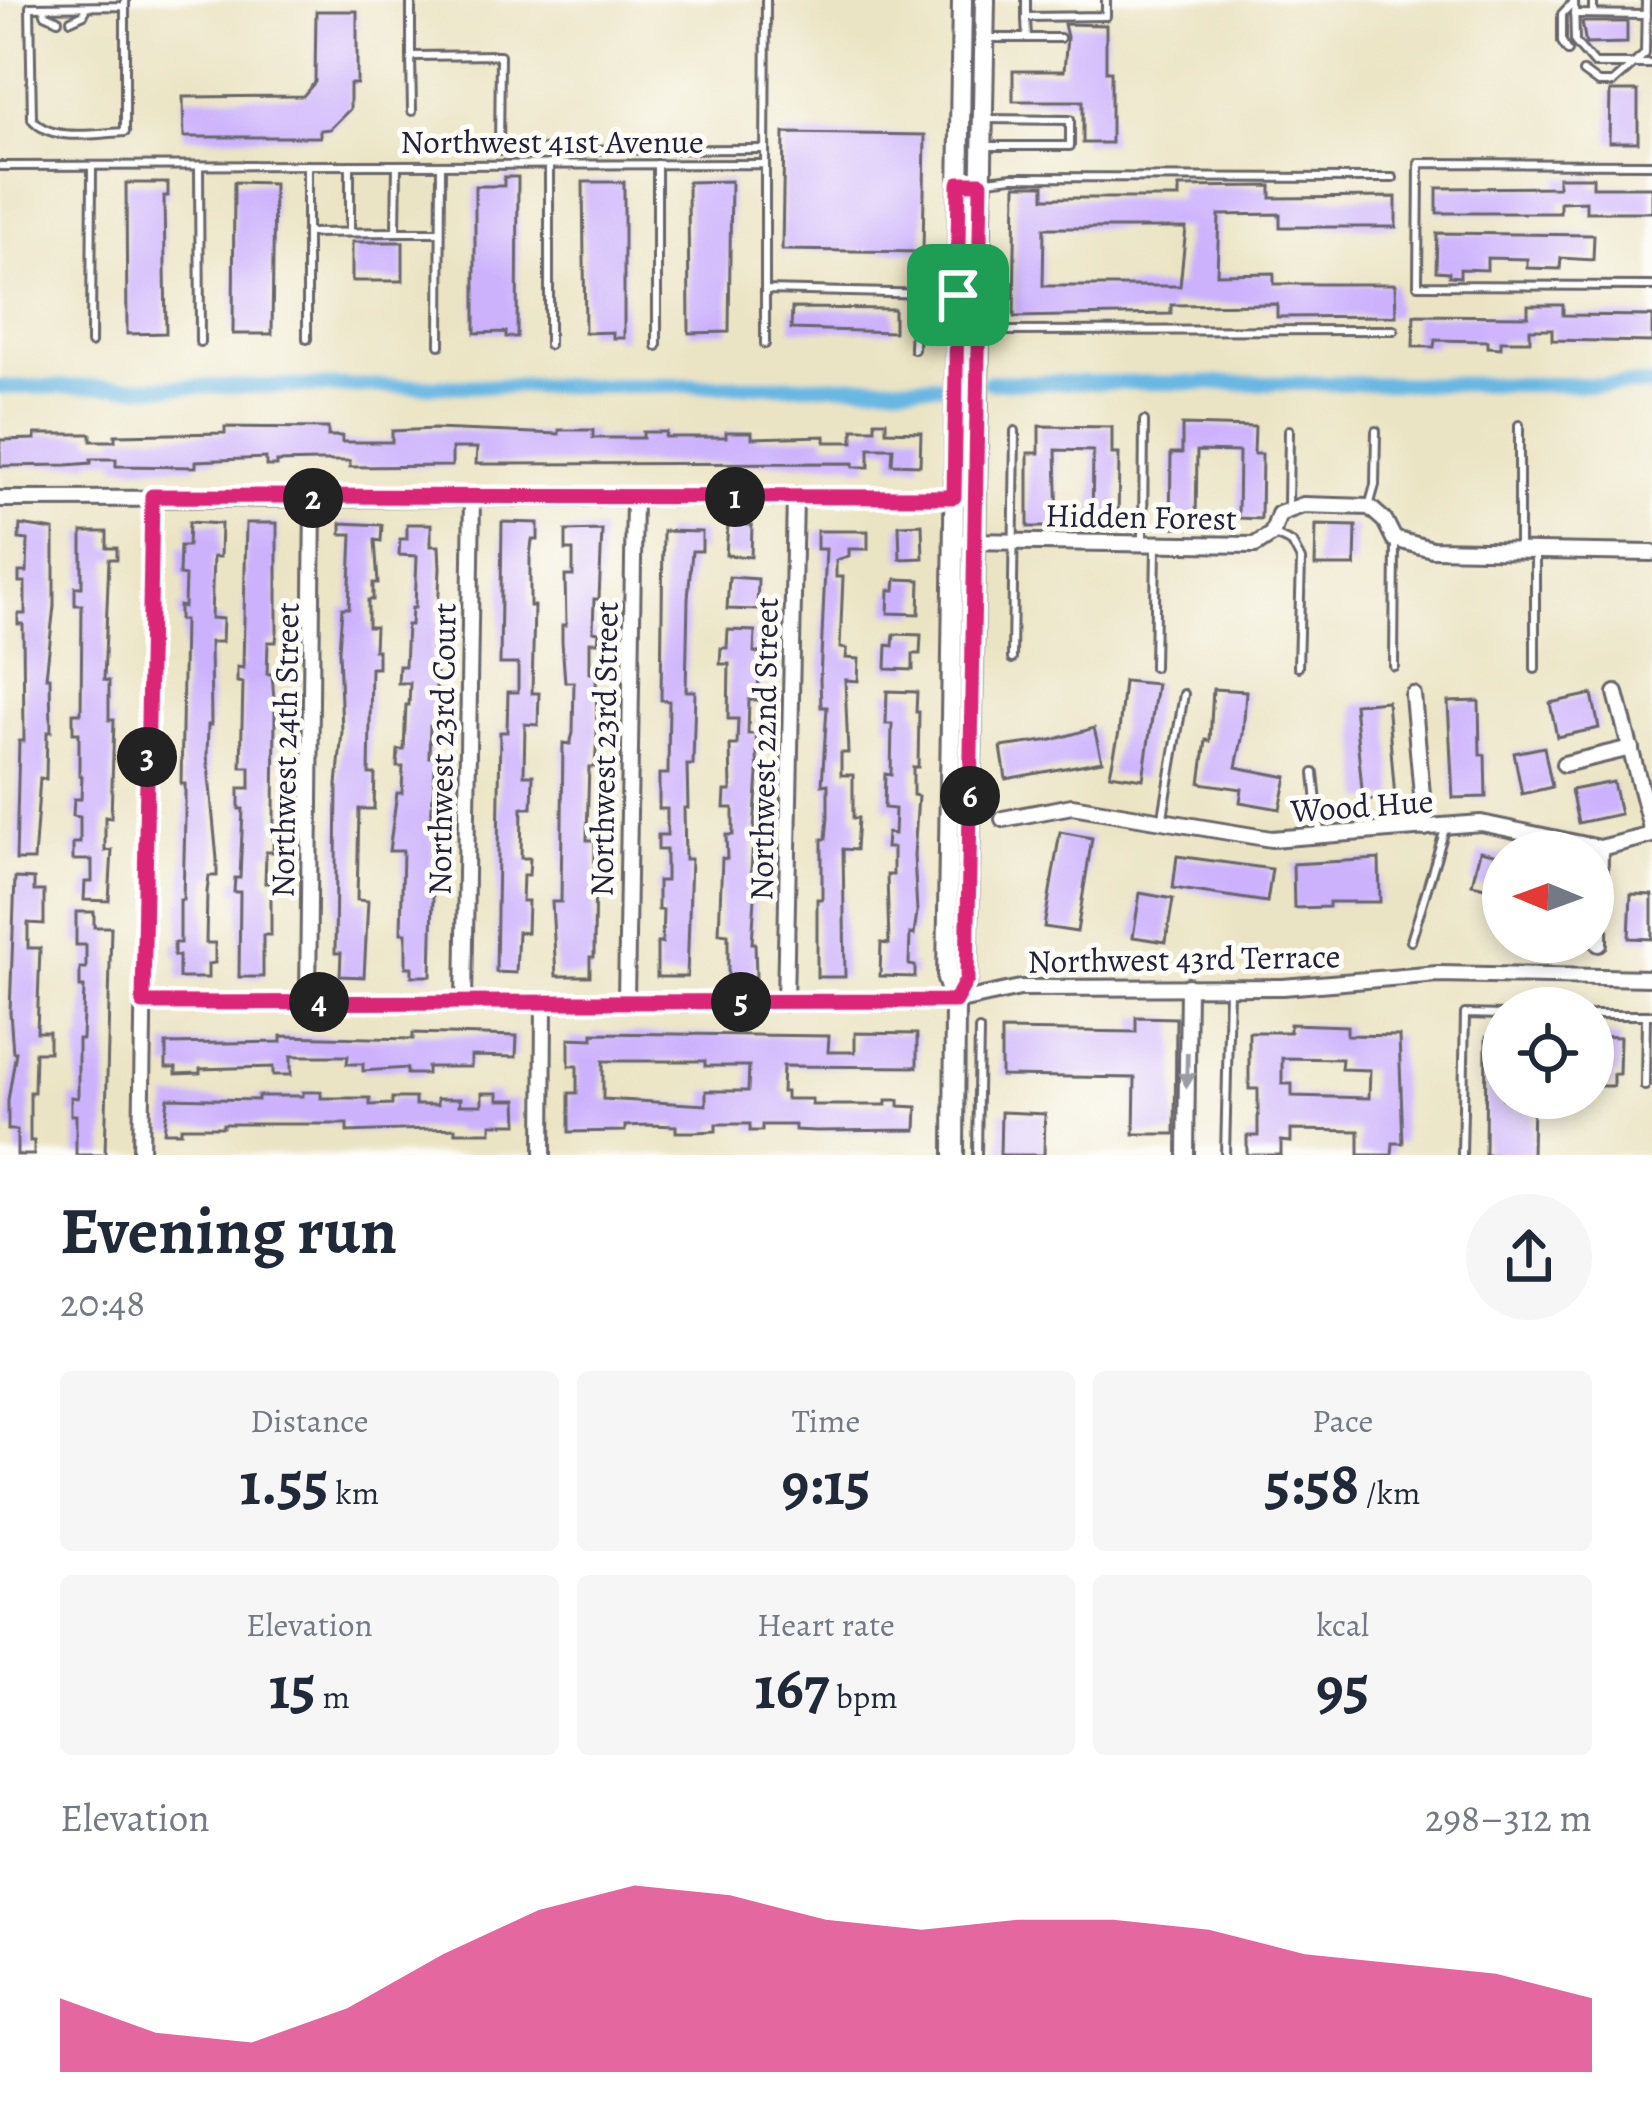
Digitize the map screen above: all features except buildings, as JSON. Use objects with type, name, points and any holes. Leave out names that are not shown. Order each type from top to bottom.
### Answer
[{"type":"street","points":[[954,1155],[955,1001],[947,979],[962,0]]},
{"type":"street","points":[[955,1001],[967,979],[985,0]]},
{"type":"street","points":[[140,1155],[152,496]]},
{"type":"street","name":"Northwest 22nd Street","points":[[785,1003],[794,496]]},
{"type":"street","points":[[0,499],[976,497]]},
{"type":"street","name":"Northwest 24th Street","points":[[308,1003],[313,498]]},
{"type":"street","name":"Northwest 23rd Court","points":[[464,1001],[472,498]]},
{"type":"street","name":"Northwest 23rd Street","points":[[626,1001],[634,498]]},
{"type":"street","points":[[1288,511],[1303,506],[1369,507],[1385,520],[1394,538],[1432,549],[1652,553]]},
{"type":"street","name":"Hidden Forest","points":[[954,541],[1255,544],[1271,534],[1279,514],[1288,511]]},
{"type":"street","points":[[1616,693],[1652,833]]},
{"type":"street","points":[[1413,695],[1425,828]]},
{"type":"street","points":[[1564,764],[1631,748]]},
{"type":"street","name":"Wood Hue","points":[[1003,819],[1072,806],[1271,838],[1480,823],[1518,831]]},
{"type":"street","name":"Wood Hue","points":[[1614,844],[1652,833]]},
{"type":"street","name":"Northwest 43rd Terrace","points":[[143,1003],[955,1001],[1020,988],[1283,987],[1438,974],[1652,978]]},
{"type":"street","points":[[1186,1155],[1188,986]]},
{"type":"street","points":[[543,1155],[544,1004]]},
{"type":"lane","points":[[412,0],[412,111]]},
{"type":"lane","points":[[765,344],[766,0]]},
{"type":"lane","points":[[1026,0],[1027,38]]},
{"type":"lane","points":[[1026,17],[1051,13],[1106,16],[1106,0]]},
{"type":"lane","points":[[1593,0],[1593,14]]},
{"type":"lane","points":[[1583,72],[1598,83],[1612,83],[1645,54],[1646,0]]},
{"type":"lane","points":[[1574,1],[1575,42],[1594,64],[1652,64]]},
{"type":"lane","points":[[1568,51],[1562,42],[1562,14],[1574,1]]},
{"type":"lane","points":[[30,3],[44,7],[125,3],[125,132],[40,130],[32,119],[30,3]]},
{"type":"lane","points":[[71,20],[84,14],[86,6]]},
{"type":"lane","points":[[44,7],[46,14],[58,20]]},
{"type":"lane","points":[[1574,14],[1646,15]]},
{"type":"lane","points":[[984,38],[1060,38]]},
{"type":"lane","points":[[411,56],[500,55],[499,150],[765,149]]},
{"type":"lane","points":[[982,118],[1070,120],[1070,146],[982,146]]},
{"type":"lane","points":[[1652,164],[1418,163],[1418,285],[1652,286]]},
{"type":"lane","points":[[549,164],[549,345]]},
{"type":"lane","points":[[657,164],[657,346]]},
{"type":"lane","name":"Northwest 41st Avenue","points":[[0,166],[765,164]]},
{"type":"lane","points":[[307,165],[307,339]]},
{"type":"lane","points":[[350,165],[350,232]]},
{"type":"lane","points":[[396,232],[397,165]]},
{"type":"lane","points":[[440,344],[441,165]]},
{"type":"lane","points":[[92,166],[92,343]]},
{"type":"lane","points":[[199,166],[200,342]]},
{"type":"lane","points":[[959,183],[1012,178],[1393,178]]},
{"type":"lane","points":[[307,233],[441,232]]},
{"type":"lane","points":[[765,290],[980,295]]},
{"type":"lane","points":[[914,350],[916,294]]},
{"type":"lane","points":[[979,331],[1394,330]]},
{"type":"lane","points":[[1144,421],[1154,667]]},
{"type":"lane","points":[[1519,425],[1534,669]]},
{"type":"lane","points":[[1288,430],[1288,511]]},
{"type":"lane","points":[[1012,659],[1015,431]]},
{"type":"lane","points":[[1369,507],[1375,485],[1376,431]]},
{"type":"lane","points":[[1271,534],[1292,543],[1301,560],[1298,667]]},
{"type":"lane","points":[[1394,538],[1394,666]]},
{"type":"lane","points":[[1162,821],[1184,694]]},
{"type":"lane","points":[[1314,773],[1321,837]]},
{"type":"lane","points":[[1411,941],[1446,826]]},
{"type":"lane","points":[[1225,1155],[1229,986]]},
{"type":"lane","points":[[1462,1155],[1465,1014],[1482,1014]]},
{"type":"lane","points":[[1614,1015],[1649,1015],[1645,1086]]},
{"type":"lane","points":[[977,1155],[979,1030]]},
{"type":"waterway","points":[[989,382],[1652,385]]},
{"type":"waterway","points":[[0,387],[941,385]]},
{"type":"route","points":[[959,183],[981,183],[967,979],[955,1001],[143,1003],[152,496],[954,497],[958,295],[959,183]]}]
